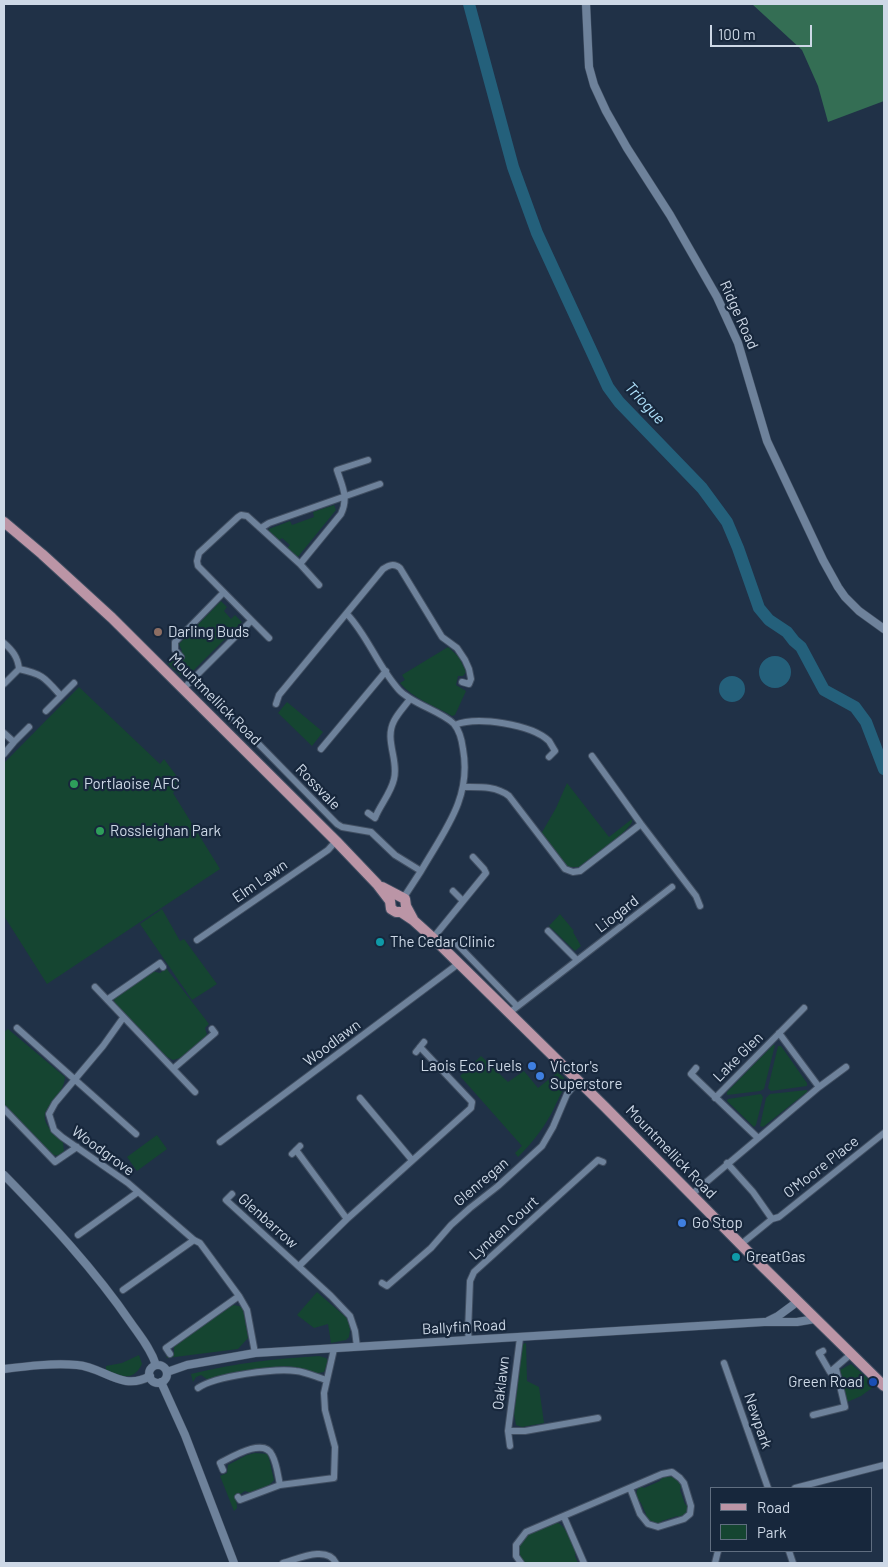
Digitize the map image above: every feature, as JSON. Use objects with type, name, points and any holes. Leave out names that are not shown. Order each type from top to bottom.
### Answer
[{"type":"main road","name":"Mountmellick Road","points":[[4,522],[112,618],[377,884],[399,902],[413,920],[578,1081],[797,1302],[884,1386]]},
{"type":"street","name":"Ridge Road","points":[[586,4],[588,61],[591,76],[599,95],[627,148],[670,215],[717,297],[738,343],[767,441],[823,560],[845,597],[859,611],[884,630]]},
{"type":"street","points":[[300,564],[341,514],[345,506],[346,496],[337,470],[368,460]]},
{"type":"street","points":[[261,528],[380,484]]},
{"type":"street","points":[[269,638],[198,566],[199,553],[241,515],[247,516],[319,584]]},
{"type":"street","points":[[276,704],[279,695],[383,569],[388,566],[397,565],[400,568],[442,637],[457,648],[465,660],[471,679],[469,684],[462,682]]},
{"type":"street","points":[[181,657],[175,650],[175,642],[223,593]]},
{"type":"street","points":[[347,614],[400,691],[455,725],[461,739],[466,763],[464,787],[457,810],[421,871],[399,902]]},
{"type":"street","points":[[183,689],[251,621]]},
{"type":"street","points":[[4,643],[13,651],[18,669],[4,684]]},
{"type":"street","points":[[18,669],[35,672],[43,676],[61,696]]},
{"type":"street","points":[[321,749],[386,671]]},
{"type":"street","points":[[46,711],[74,683]]},
{"type":"street","points":[[368,813],[375,818],[394,779],[396,768],[390,739],[393,722],[410,698]]},
{"type":"street","name":"Rossvale","points":[[230,717],[244,728],[337,824],[342,827],[371,832],[395,855],[421,871]]},
{"type":"street","points":[[455,725],[468,721],[490,721],[508,724],[538,734],[549,742],[556,751],[549,757]]},
{"type":"street","points":[[4,754],[29,727]]},
{"type":"street","points":[[4,732],[14,742]]},
{"type":"street","points":[[592,756],[696,896],[700,906]]},
{"type":"street","points":[[464,787],[493,789],[503,791],[510,796],[565,868],[573,872],[580,871],[641,824]]},
{"type":"street","name":"Elm Lawn","points":[[197,940],[328,850],[336,841]]},
{"type":"street","points":[[433,938],[486,873],[473,857]]},
{"type":"street","name":"Liogard","points":[[509,1013],[672,888]]},
{"type":"street","points":[[453,891],[463,901]]},
{"type":"street","points":[[548,932],[577,960]]},
{"type":"street","points":[[454,941],[517,1006]]},
{"type":"street","points":[[108,999],[160,964],[163,967]]},
{"type":"street","name":"Woodlawn","points":[[220,1142],[458,964]]},
{"type":"street","points":[[95,987],[195,1092]]},
{"type":"street","name":"Lake Glen","points":[[715,1098],[804,1008]]},
{"type":"street","name":"Woodgrove","points":[[123,1018],[103,1046],[55,1103],[49,1114],[54,1130],[138,1192],[200,1243],[240,1296],[247,1310],[255,1353]]},
{"type":"street","points":[[17,1028],[136,1134]]},
{"type":"street","points":[[174,1068],[215,1033],[212,1029]]},
{"type":"street","name":"Lake Glen","points":[[778,1034],[819,1087]]},
{"type":"street","name":"Glenbarrow","points":[[299,1266],[347,1219],[471,1108],[472,1102],[420,1047]]},
{"type":"street","points":[[691,1194],[819,1087],[846,1067]]},
{"type":"street","name":"Lake Glen","points":[[696,1068],[692,1074],[758,1138]]},
{"type":"street","name":"Glenregan","points":[[382,1283],[387,1286],[431,1248],[464,1214],[542,1146],[553,1127],[567,1094],[578,1081]]},
{"type":"street","points":[[360,1097],[412,1160]]},
{"type":"street","points":[[4,1109],[56,1162],[77,1147]]},
{"type":"street","name":"O'Moore Place","points":[[740,1244],[772,1219],[778,1217],[884,1133]]},
{"type":"street","points":[[296,1150],[347,1219]]},
{"type":"street","name":"Lynden Court","points":[[469,1340],[470,1281],[474,1272],[598,1160],[603,1162]]},
{"type":"street","points":[[727,1163],[753,1192],[772,1219]]},
{"type":"street","points":[[4,1175],[64,1238],[110,1292],[150,1351],[156,1365]]},
{"type":"street","name":"Woodgrove","points":[[78,1235],[138,1192]]},
{"type":"street","name":"Glenbarrow","points":[[232,1194],[226,1200],[299,1266],[350,1316],[355,1331],[357,1347]]},
{"type":"street","points":[[123,1290],[194,1240]]},
{"type":"street","points":[[170,1354],[166,1348],[240,1296]]},
{"type":"street","name":"Ballyfin Road","points":[[764,1322],[778,1316],[797,1302]]},
{"type":"street","name":"Ballyfin Road","points":[[167,1372],[187,1364],[255,1353],[764,1322],[797,1322],[815,1319]]},
{"type":"street","name":"Oaklawn","points":[[510,1446],[508,1431],[520,1338]]},
{"type":"street","points":[[238,1497],[240,1500],[280,1485],[334,1478],[336,1447],[324,1402],[324,1386],[334,1349]]},
{"type":"street","points":[[823,1351],[819,1353],[830,1372],[836,1369],[851,1354]]},
{"type":"street","name":"Newpark","points":[[724,1363],[768,1487]]},
{"type":"street","points":[[4,1369],[79,1365],[100,1370],[123,1382],[137,1381],[150,1376]]},
{"type":"street","points":[[156,1365],[162,1365],[167,1372],[167,1377],[161,1382],[154,1381],[150,1376],[150,1370],[156,1365]]},
{"type":"street","points":[[813,1415],[844,1407],[836,1369]]},
{"type":"street","points":[[201,1384],[243,1375],[282,1370],[299,1371],[326,1380]]},
{"type":"street","points":[[161,1382],[185,1435],[234,1563]]},
{"type":"street","name":"Oaklawn","points":[[508,1431],[525,1431],[598,1417]]},
{"type":"street","points":[[223,1470],[220,1463],[249,1449],[265,1448],[270,1451],[273,1457],[280,1485]]},
{"type":"street","points":[[799,1487],[884,1465]]},
{"type":"street","points":[[521,1563],[515,1550],[516,1545],[522,1535],[530,1530],[630,1488],[672,1472],[684,1483],[691,1506],[690,1514],[684,1519],[658,1527],[653,1526],[644,1520],[630,1488]]},
{"type":"street","points":[[564,1517],[584,1563]]},
{"type":"street","points":[[283,1563],[321,1554],[331,1557],[336,1563]]},
{"type":"green space","points":[[752,4],[884,4],[884,101],[828,122],[818,86],[802,50]]},
{"type":"green space","points":[[334,505],[336,510],[297,558],[286,549],[290,545],[282,538],[278,541],[269,532],[269,529],[290,521],[292,525],[314,517],[313,512]]},
{"type":"green space","points":[[221,601],[227,607],[224,611],[231,619],[235,615],[242,622],[185,679],[168,664],[182,651],[179,644]]},
{"type":"green space","points":[[448,647],[459,657],[466,672],[463,676],[458,676],[456,685],[466,691],[455,715],[452,716],[417,698],[400,683],[405,680],[402,675]]},
{"type":"green space","name":"Rossleighan Park","points":[[79,687],[160,764],[164,759],[181,782],[173,793],[220,869],[47,984],[4,916],[4,763]]},
{"type":"green space","points":[[287,702],[323,732],[312,746],[278,713]]},
{"type":"green space","points":[[567,783],[609,837],[632,819],[628,828],[608,846],[579,867],[566,866],[541,834],[556,808]]},
{"type":"green space","points":[[162,909],[180,941],[184,939],[217,984],[192,1000],[140,924]]},
{"type":"green space","points":[[560,914],[574,931],[581,946],[575,951],[549,926]]},
{"type":"green space","points":[[166,968],[209,1024],[205,1028],[207,1035],[205,1039],[180,1058],[173,1060],[167,1057],[115,1005],[114,999],[116,995],[152,971],[160,973]]},
{"type":"green space","points":[[8,1029],[65,1077],[63,1087],[45,1114],[46,1122],[51,1131],[63,1142],[64,1152],[60,1156],[49,1152],[4,1106],[4,1032]]},
{"type":"green space","points":[[775,1045],[764,1089],[727,1095],[727,1092]]},
{"type":"green space","points":[[778,1046],[781,1046],[807,1083],[807,1086],[771,1091],[768,1088]]},
{"type":"green space","points":[[481,1056],[508,1082],[524,1071],[538,1088],[558,1072],[566,1080],[567,1085],[547,1122],[518,1157],[515,1153],[522,1146],[460,1076]]},
{"type":"green space","points":[[807,1090],[807,1092],[763,1127],[760,1126],[766,1098],[770,1094]]},
{"type":"green space","points":[[761,1094],[763,1097],[754,1127],[727,1101],[728,1099]]},
{"type":"green space","points":[[157,1135],[167,1149],[137,1171],[127,1157]]},
{"type":"green space","points":[[317,1292],[348,1319],[350,1330],[349,1337],[346,1340],[331,1343],[328,1324],[314,1328],[297,1315]]},
{"type":"green space","points":[[233,1305],[243,1309],[248,1338],[238,1349],[166,1357],[174,1352],[176,1344]]},
{"type":"green space","points":[[526,1343],[527,1381],[539,1387],[544,1423],[522,1427],[516,1425],[514,1414],[523,1344]]},
{"type":"green space","points":[[139,1355],[142,1364],[135,1374],[131,1376],[117,1375],[106,1371],[106,1366],[122,1363]]},
{"type":"green space","points":[[319,1356],[326,1358],[328,1361],[324,1372],[317,1374],[303,1369],[284,1366],[251,1370],[208,1380],[201,1375],[196,1377],[193,1382],[191,1374],[255,1362]]},
{"type":"green space","points":[[851,1364],[876,1385],[861,1396],[845,1403],[841,1390],[846,1387],[840,1370]]},
{"type":"green space","points":[[255,1453],[268,1454],[274,1480],[269,1485],[251,1493],[245,1491],[236,1497],[237,1508],[234,1511],[220,1476],[227,1473],[228,1465]]},
{"type":"green space","points":[[662,1477],[676,1478],[681,1486],[680,1490],[685,1504],[689,1509],[680,1518],[677,1516],[662,1521],[660,1524],[653,1524],[645,1518],[646,1514],[636,1497],[637,1490],[640,1486],[644,1488],[660,1481]]},
{"type":"green space","points":[[556,1522],[563,1527],[568,1535],[576,1552],[575,1556],[578,1563],[525,1563],[520,1554],[519,1547],[521,1541],[533,1531]]},
{"type":"water","points":[[775,656],[781,657],[786,661],[790,666],[790,678],[786,683],[781,687],[775,688],[769,687],[764,683],[760,678],[759,672],[760,666],[764,661],[769,657]]},
{"type":"water","points":[[732,676],[741,680],[745,689],[741,698],[732,702],[723,698],[719,689],[723,680]]},
{"type":"waterway","name":"Triogue","points":[[469,4],[513,167],[537,233],[608,387],[619,402],[702,488],[727,522],[759,608],[769,620],[787,632],[801,647],[824,690],[855,707],[866,722],[884,769]]},
{"type":"place","name":"Darling Buds","points":[[158,632]]},
{"type":"place","name":"Portlaoise AFC","points":[[74,784]]},
{"type":"place","name":"Rossleighan Park","points":[[100,831]]},
{"type":"place","name":"The Cedar Clinic","points":[[380,942]]},
{"type":"place","name":"Laois Eco Fuels","points":[[532,1066]]},
{"type":"place","name":"Victor's Superstore","points":[[540,1076]]},
{"type":"place","name":"Go Stop","points":[[682,1223]]},
{"type":"place","name":"GreatGas","points":[[736,1257]]},
{"type":"place","name":"Green Road","points":[[873,1382]]}]
